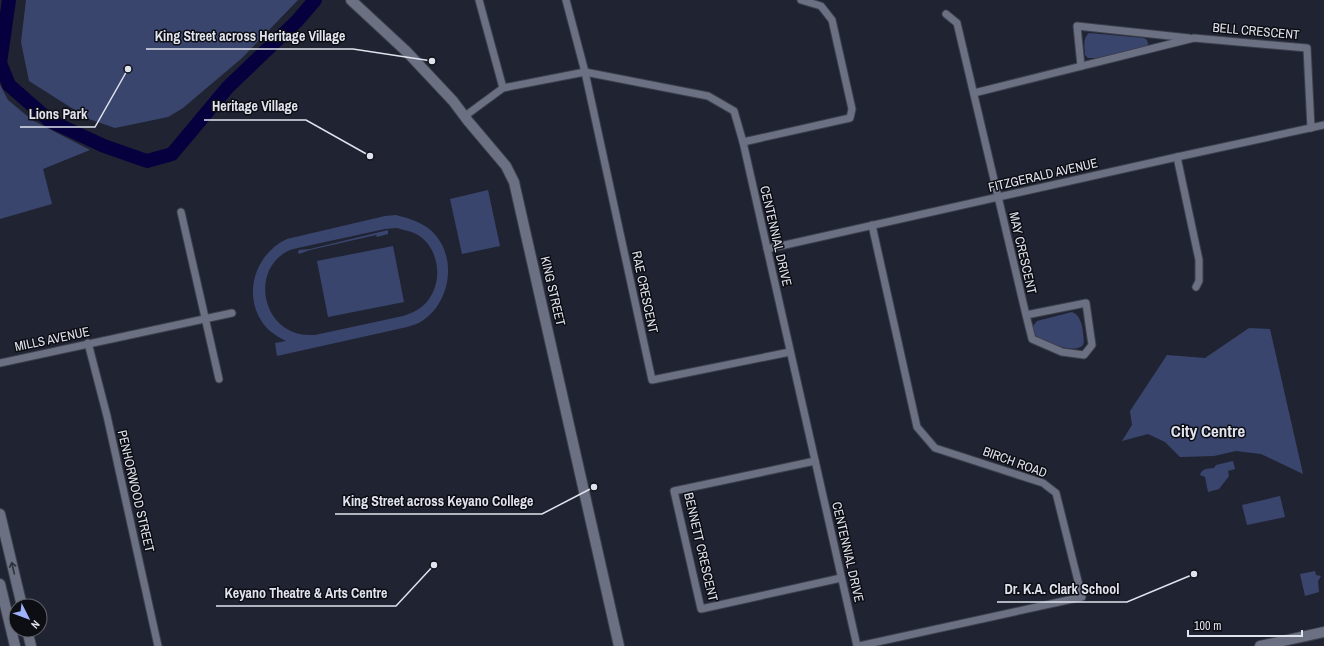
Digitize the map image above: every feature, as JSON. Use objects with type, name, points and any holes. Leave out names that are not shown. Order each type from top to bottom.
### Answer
[{"type":"street","name":"KING STREET","points":[[351,0],[420,64],[506,166],[514,182],[518,194],[619,646]]},
{"type":"street","points":[[479,0],[503,88]]},
{"type":"street","points":[[566,0],[585,72]]},
{"type":"street","points":[[743,142],[850,118],[852,109],[832,20],[820,6],[801,0]]},
{"type":"street","points":[[946,14],[957,24],[998,197]]},
{"type":"street","name":"BELL CRESCENT","points":[[1081,66],[1077,26],[1307,48],[1311,128]]},
{"type":"street","name":"BELL CRESCENT","points":[[974,94],[1194,38]]},
{"type":"street","name":"CENTENNIAL DRIVE","points":[[465,116],[503,88],[585,72],[708,96],[734,111],[743,142],[814,461],[858,646]]},
{"type":"street","name":"RAE CRESCENT","points":[[585,72],[652,380],[790,352]]},
{"type":"street","name":"FITZGERALD AVENUE","points":[[767,249],[1324,125]]},
{"type":"street","points":[[1177,157],[1199,260],[1199,282],[1196,287]]},
{"type":"street","name":"MAY CRESCENT","points":[[998,197],[1026,315],[1032,339],[1062,352],[1084,355],[1092,345],[1086,303],[1026,315]]},
{"type":"street","points":[[181,212],[219,379]]},
{"type":"street","name":"BIRCH ROAD","points":[[858,646],[1082,597],[1056,493],[1042,482],[935,448],[917,427],[872,225]]},
{"type":"street","name":"MILLS AVENUE","points":[[0,362],[232,313]]},
{"type":"street","name":"PENHORWOOD STREET","points":[[88,343],[107,416],[158,646]]},
{"type":"street","name":"BENNETT CRESCENT","points":[[814,461],[674,491],[701,609],[841,578]]},
{"type":"street","points":[[0,514],[20,598]]},
{"type":"street","points":[[0,584],[15,646]]},
{"type":"street","points":[[1260,646],[1324,632]]},
{"type":"shaded area","points":[[26,0],[298,0],[242,58],[183,108],[168,117],[115,128],[89,119],[29,81],[21,42]]},
{"type":"shaded area","points":[[1089,33],[1144,38],[1147,40],[1148,44],[1147,46],[1097,58],[1088,58],[1085,55],[1084,43],[1085,38]]},
{"type":"shaded area","points":[[0,85],[8,100],[32,120],[90,150],[43,169],[52,204],[0,219]]},
{"type":"shaded area","points":[[488,190],[500,246],[462,254],[450,199]]},
{"type":"shaded area","points":[[396,215],[412,220],[428,228],[438,238],[444,249],[448,276],[440,301],[432,312],[417,324],[407,327],[277,356],[275,343],[286,341],[270,331],[261,320],[255,307],[253,294],[254,280],[258,268],[265,256],[275,246],[287,239],[385,216]],"holes":[[[397,228],[418,235],[425,241],[431,248],[437,265],[436,283],[429,299],[421,308],[403,316],[315,335],[293,332],[282,325],[273,316],[265,292],[266,279],[270,268],[278,258],[296,248],[385,229]]]},
{"type":"shaded area","points":[[388,230],[388,234],[377,237],[376,235],[310,250],[299,254],[298,252],[299,250],[310,249]]},
{"type":"shaded area","points":[[393,246],[404,302],[328,317],[317,261]]},
{"type":"shaded area","points":[[1072,312],[1076,314],[1082,325],[1084,342],[1081,347],[1074,349],[1055,345],[1038,338],[1034,334],[1033,326],[1037,321]]},
{"type":"shaded area","points":[[1249,328],[1270,329],[1303,474],[1261,454],[1236,451],[1214,456],[1180,457],[1165,442],[1148,434],[1122,441],[1132,425],[1130,411],[1167,355],[1205,358]]},
{"type":"shaded area","points":[[1233,461],[1235,469],[1228,471],[1229,476],[1219,489],[1208,492],[1205,477],[1200,475],[1202,471],[1214,468],[1216,465]]},
{"type":"shaded area","points":[[1280,496],[1285,517],[1247,525],[1242,505]]},
{"type":"shaded area","points":[[1315,571],[1316,575],[1321,576],[1318,581],[1319,592],[1305,596],[1300,574]]},
{"type":"waterway","points":[[9,0],[0,63],[9,85],[50,121],[104,146],[147,161],[172,154],[228,87],[297,21],[315,0]]},
{"type":"place","name":"King Street across Heritage Village","points":[[432,61]]},
{"type":"place","name":"Lions Park","points":[[128,69]]},
{"type":"place","name":"Heritage Village","points":[[370,156]]},
{"type":"place","name":"King Street across Keyano College","points":[[594,487]]},
{"type":"place","name":"Keyano Theatre & Arts Centre","points":[[434,565]]},
{"type":"place","name":"Dr. K.A. Clark School","points":[[1194,574]]},
{"type":"district","name":"City Centre","points":[[1208,430]]}]
